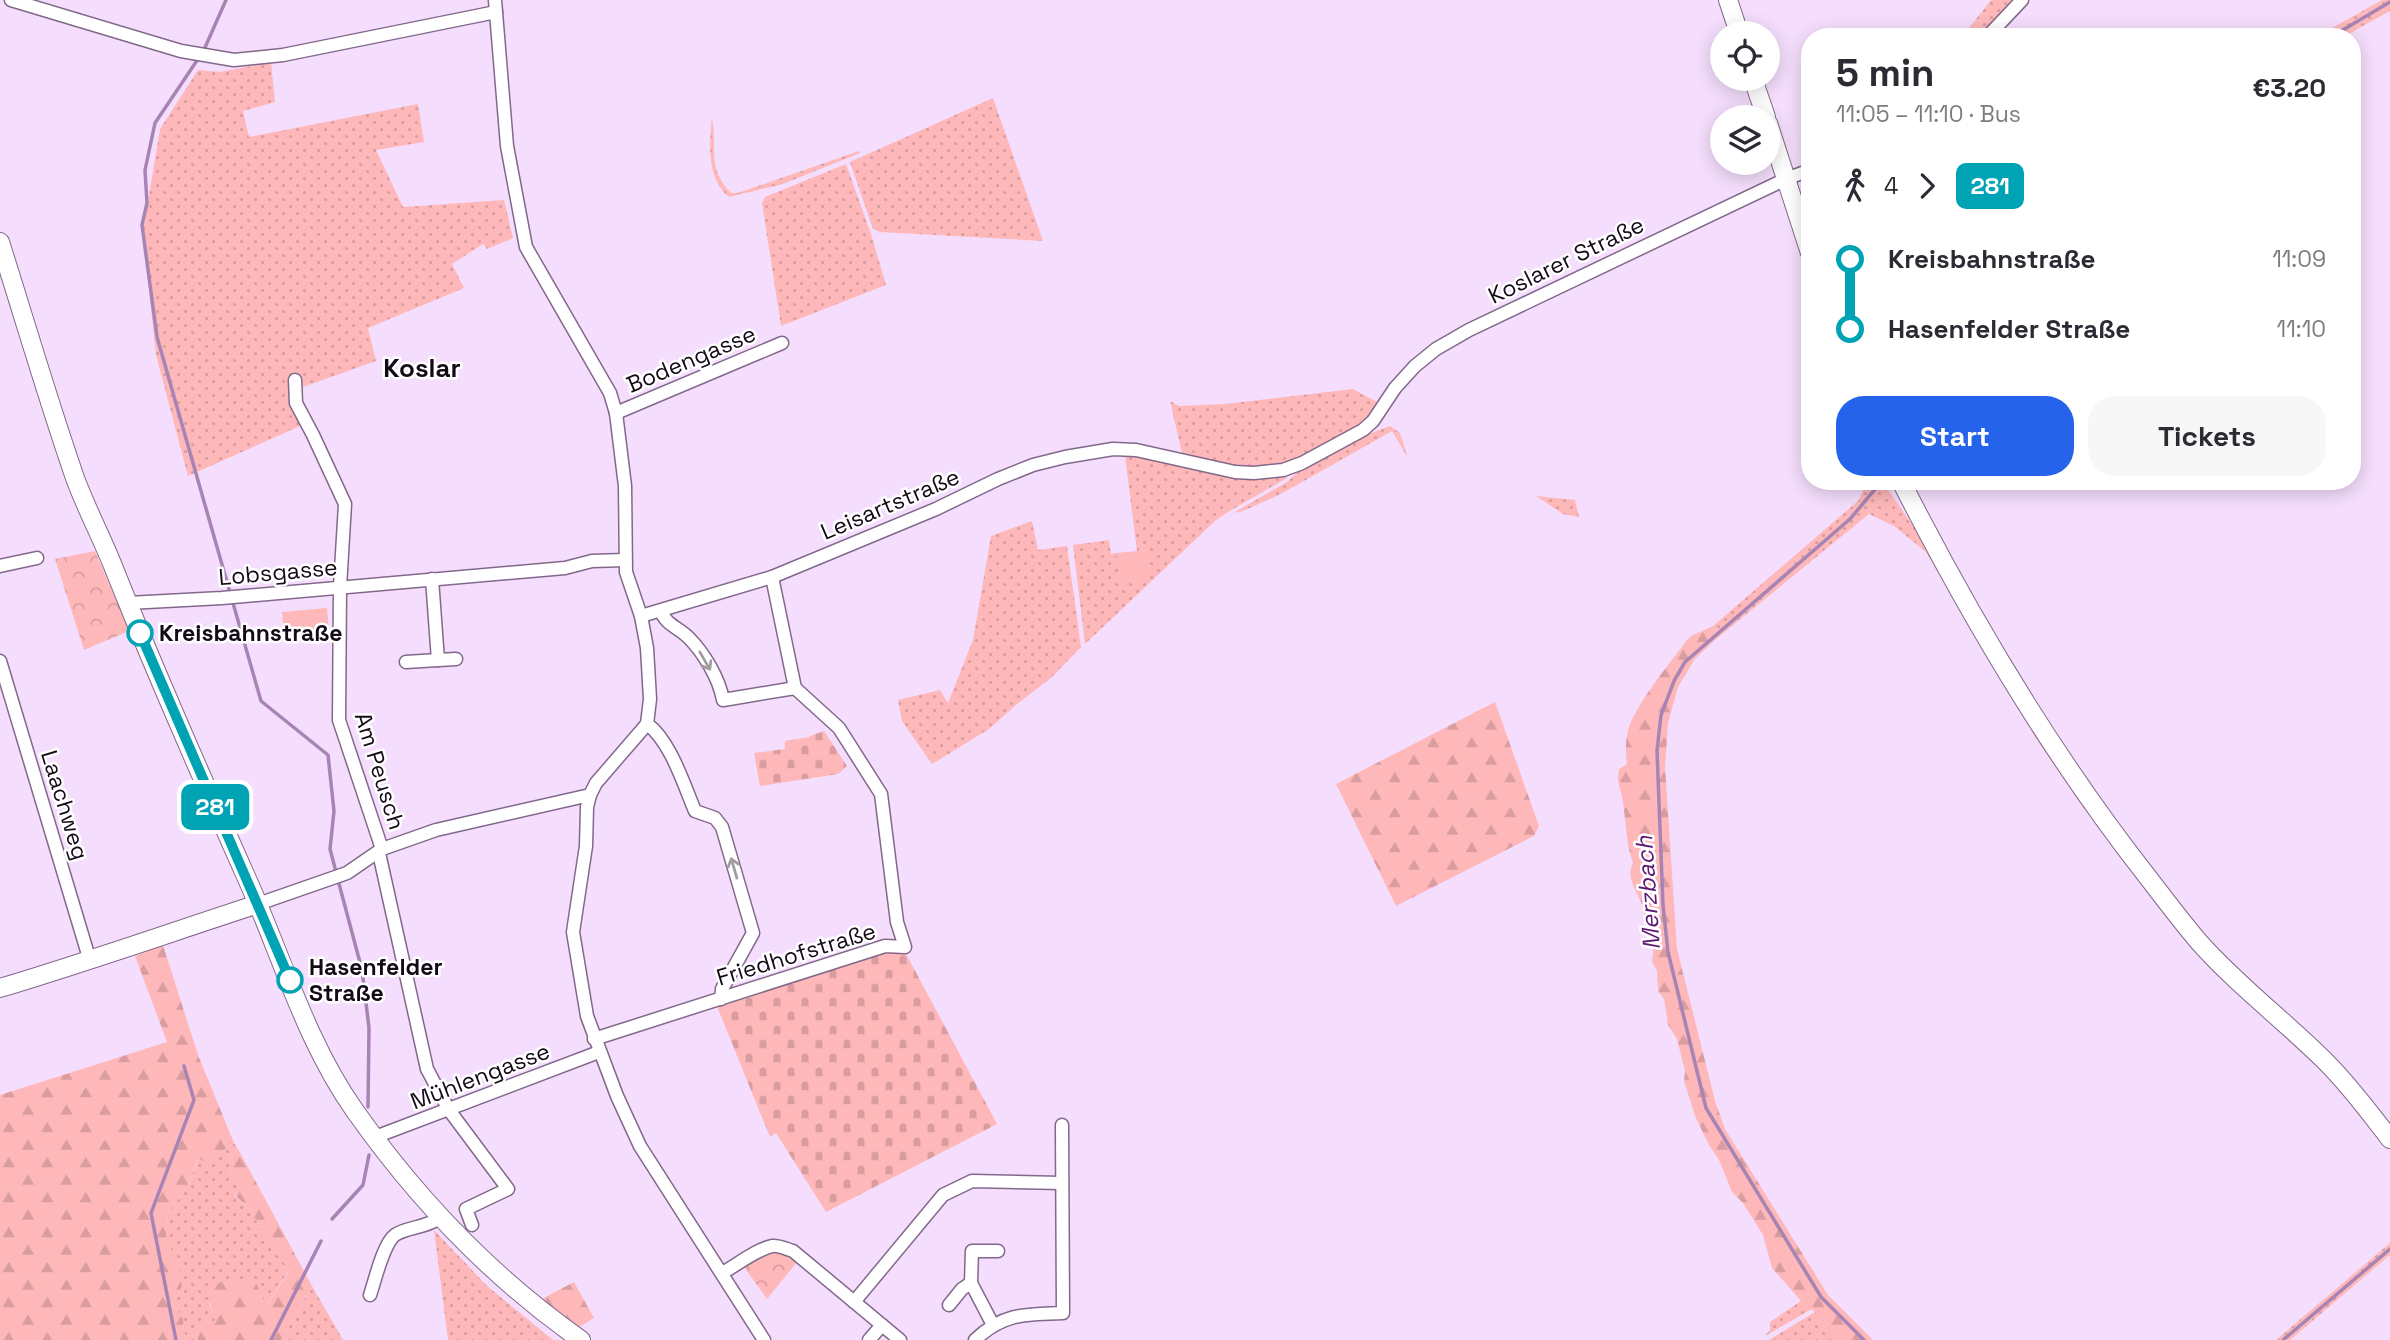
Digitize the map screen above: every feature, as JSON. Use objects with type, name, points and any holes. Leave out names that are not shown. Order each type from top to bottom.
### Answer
[{"type":"street","points":[[11,0],[188,52],[221,58],[256,59],[284,55],[495,6],[508,146],[526,247],[610,393],[625,486],[625,559],[647,648],[650,698],[647,724],[596,783],[587,807],[586,846],[573,932],[587,1016],[599,1052],[640,1146],[764,1340]]},
{"type":"street","points":[[1728,0],[1735,21]]},
{"type":"street","points":[[1996,28],[2022,0]]},
{"type":"street","points":[[1780,160],[1801,225]]},
{"type":"street","name":"Koslarer Straße","points":[[1368,426],[1403,379],[1436,349],[1469,330],[1801,173]]},
{"type":"street","points":[[0,242],[75,478],[312,1034],[353,1109],[402,1173],[497,1273],[581,1340]]},
{"type":"street","name":"Bodengasse","points":[[615,413],[782,343]]},
{"type":"street","name":"Am Peusch","points":[[295,380],[296,403],[345,504],[340,587],[340,720],[380,851],[427,1069],[449,1110],[508,1189],[466,1209],[472,1225]]},
{"type":"street","name":"Leisartstraße","points":[[641,616],[772,578],[1033,465],[1114,449],[1158,453],[1235,472],[1273,473],[1302,463],[1368,426]]},
{"type":"street","points":[[1905,490],[1936,551],[2024,699],[2071,775],[2116,836],[2199,942],[2328,1063],[2390,1139]]},
{"type":"street","points":[[0,566],[37,558]]},
{"type":"street","name":"Lobsgasse","points":[[128,603],[239,597],[565,568],[592,561],[625,559]]},
{"type":"street","points":[[661,611],[664,620],[686,635],[699,649],[720,688],[723,700],[795,688],[772,578]]},
{"type":"street","points":[[432,579],[438,660]]},
{"type":"street","points":[[406,662],[456,659]]},
{"type":"street","name":"Laachweg","points":[[0,661],[90,961]]},
{"type":"street","name":"Friedhofstraße","points":[[594,1039],[885,946],[905,947],[897,922],[881,794],[839,728],[795,688]]},
{"type":"street","points":[[647,724],[653,728],[672,758],[695,811],[715,818],[722,827],[753,933],[722,989],[721,999]]},
{"type":"street","points":[[0,988],[90,961],[148,939],[329,881],[347,873],[380,851],[436,830],[590,795]]},
{"type":"street","name":"Mühlengasse","points":[[375,1137],[599,1052]]},
{"type":"street","points":[[975,1340],[993,1325],[1022,1314],[1063,1313],[1062,1125]]},
{"type":"street","points":[[854,1302],[943,1195],[972,1181],[1061,1183]]},
{"type":"street","points":[[370,1295],[387,1247],[395,1235],[434,1223],[441,1217]]},
{"type":"street","points":[[722,1273],[763,1250],[780,1246],[793,1251],[900,1340]]},
{"type":"street","points":[[993,1325],[971,1283],[972,1251],[998,1251]]},
{"type":"street","points":[[949,1306],[962,1289],[971,1283]]},
{"type":"street","points":[[869,1340],[882,1325]]},
{"type":"green space","points":[[1991,0],[2017,0],[1991,28],[1969,28]]},
{"type":"green space","points":[[2382,0],[2390,0],[2390,11],[2359,28],[2332,28]]},
{"type":"green space","points":[[271,62],[275,102],[243,111],[249,137],[418,104],[424,142],[376,150],[403,207],[504,200],[513,238],[487,249],[483,244],[452,264],[464,288],[368,328],[376,361],[289,392],[300,426],[188,476],[156,355],[143,232],[160,129],[198,70],[220,72]]},
{"type":"green space","points":[[993,98],[1043,241],[880,232],[873,229],[850,162]]},
{"type":"green space","points":[[712,119],[718,175],[731,193],[738,193],[859,151],[860,153],[783,184],[729,197],[722,190],[713,171],[710,150]]},
{"type":"green space","points":[[846,164],[886,285],[781,326],[762,203],[765,197]]},
{"type":"green space","points":[[1353,389],[1377,402],[1359,425],[1293,460],[1259,467],[1225,464],[1182,453],[1170,401],[1179,406],[1225,404]]},
{"type":"green space","points":[[1390,426],[1400,433],[1408,458],[1392,431],[1281,494],[1233,513],[1287,482],[1303,467],[1363,436]]},
{"type":"green space","points":[[1125,456],[1248,480],[1287,478],[1215,521],[1085,644],[1073,545],[1109,540],[1111,554],[1116,553],[1121,581],[1148,550],[1137,551]]},
{"type":"green space","points":[[1863,490],[1888,490],[1936,559],[2088,806],[2084,809],[2034,735],[1926,552],[1894,526],[1869,514],[1716,639],[1713,626],[1859,500]]},
{"type":"green space","points":[[1536,496],[1575,500],[1579,517],[1563,514]]},
{"type":"green space","points":[[1032,521],[1038,550],[1067,546],[1081,647],[1052,677],[989,729],[932,764],[902,721],[898,700],[940,690],[948,703],[973,640],[991,536]]},
{"type":"green space","points":[[1148,550],[1150,575],[1144,579],[1121,582],[1116,553]]},
{"type":"green space","points":[[95,551],[129,631],[84,650],[55,559]]},
{"type":"green space","points":[[327,608],[329,631],[284,635],[282,612]]},
{"type":"green space","points":[[1713,626],[1716,639],[1695,659],[1678,687],[1668,723],[1665,767],[1677,949],[1715,1101],[1725,1129],[1828,1295],[1873,1340],[1843,1340],[1801,1301],[1772,1268],[1763,1235],[1743,1203],[1732,1192],[1719,1160],[1695,1116],[1684,1081],[1685,1071],[1677,1039],[1668,1025],[1664,999],[1658,991],[1657,971],[1652,962],[1654,941],[1648,933],[1642,905],[1631,879],[1633,863],[1618,779],[1619,769],[1627,764],[1626,743],[1630,725],[1652,686],[1687,640]]},
{"type":"green space","points":[[1495,702],[1539,826],[1534,836],[1396,906],[1336,784]]},
{"type":"green space","points":[[824,731],[847,766],[838,774],[760,786],[754,753],[785,749],[785,741],[810,737]]},
{"type":"green space","points":[[163,945],[198,1055],[234,1143],[207,1163],[198,1158],[188,1185],[168,1213],[166,1235],[179,1268],[182,1287],[172,1303],[183,1319],[185,1340],[0,1340],[0,1095],[167,1042],[135,956]]},
{"type":"green space","points":[[887,948],[905,952],[997,1124],[826,1212],[776,1133],[770,1137],[716,1004]]},
{"type":"green space","points":[[234,1143],[238,1149],[230,1158],[229,1168],[240,1187],[234,1195],[250,1210],[289,1270],[265,1308],[262,1295],[209,1303],[216,1322],[196,1332],[198,1340],[185,1340],[183,1319],[172,1303],[182,1287],[166,1235],[168,1213],[188,1185],[199,1157],[207,1163]]},
{"type":"green space","points":[[238,1149],[312,1286],[281,1340],[198,1340],[196,1332],[202,1325],[216,1322],[210,1300],[215,1286],[221,1282],[242,1280],[256,1283],[266,1307],[289,1271],[250,1210],[234,1194],[240,1187],[233,1177],[229,1163]]},
{"type":"green space","points":[[434,1230],[487,1286],[553,1340],[448,1340]]},
{"type":"green space","points":[[2390,1243],[2390,1255],[2290,1340],[2276,1340]]},
{"type":"green space","points":[[776,1251],[789,1254],[797,1262],[767,1299],[744,1267]]},
{"type":"green space","points":[[574,1282],[594,1318],[576,1329],[540,1300]]},
{"type":"green space","points":[[312,1286],[343,1340],[281,1340]]},
{"type":"green space","points":[[1801,1301],[1812,1309],[1765,1336],[1770,1330],[1770,1322]]},
{"type":"green space","points":[[1815,1312],[1843,1340],[1769,1340]]},
{"type":"waterway","points":[[203,52],[226,0]]},
{"type":"waterway","name":"Merzbach","points":[[2346,28],[2390,2]]},
{"type":"waterway","points":[[198,59],[155,123],[145,170],[147,203],[142,225],[157,337],[261,701],[328,755],[334,811],[330,849],[336,872]]},
{"type":"waterway","name":"Merzbach","points":[[1864,1340],[1821,1297],[1706,1108],[1668,952],[1663,905],[1657,751],[1661,715],[1674,681],[1685,662],[1850,519],[1874,490]]},
{"type":"waterway","points":[[338,880],[362,970],[369,1028],[368,1107]]},
{"type":"waterway","points":[[176,1340],[151,1213],[194,1100],[184,1066]]},
{"type":"waterway","points":[[332,1219],[363,1185],[369,1155]]},
{"type":"waterway","points":[[271,1340],[321,1241]]},
{"type":"waterway","points":[[2283,1340],[2390,1249]]},
{"type":"bus line","name":"281","points":[[140,633],[290,980]]},
{"type":"place","name":"Kreisbahnstraße","points":[[140,633]]},
{"type":"place","name":"Hasenfelder Straße","points":[[290,980]]},
{"type":"district","name":"Koslar","points":[[422,368]]}]
